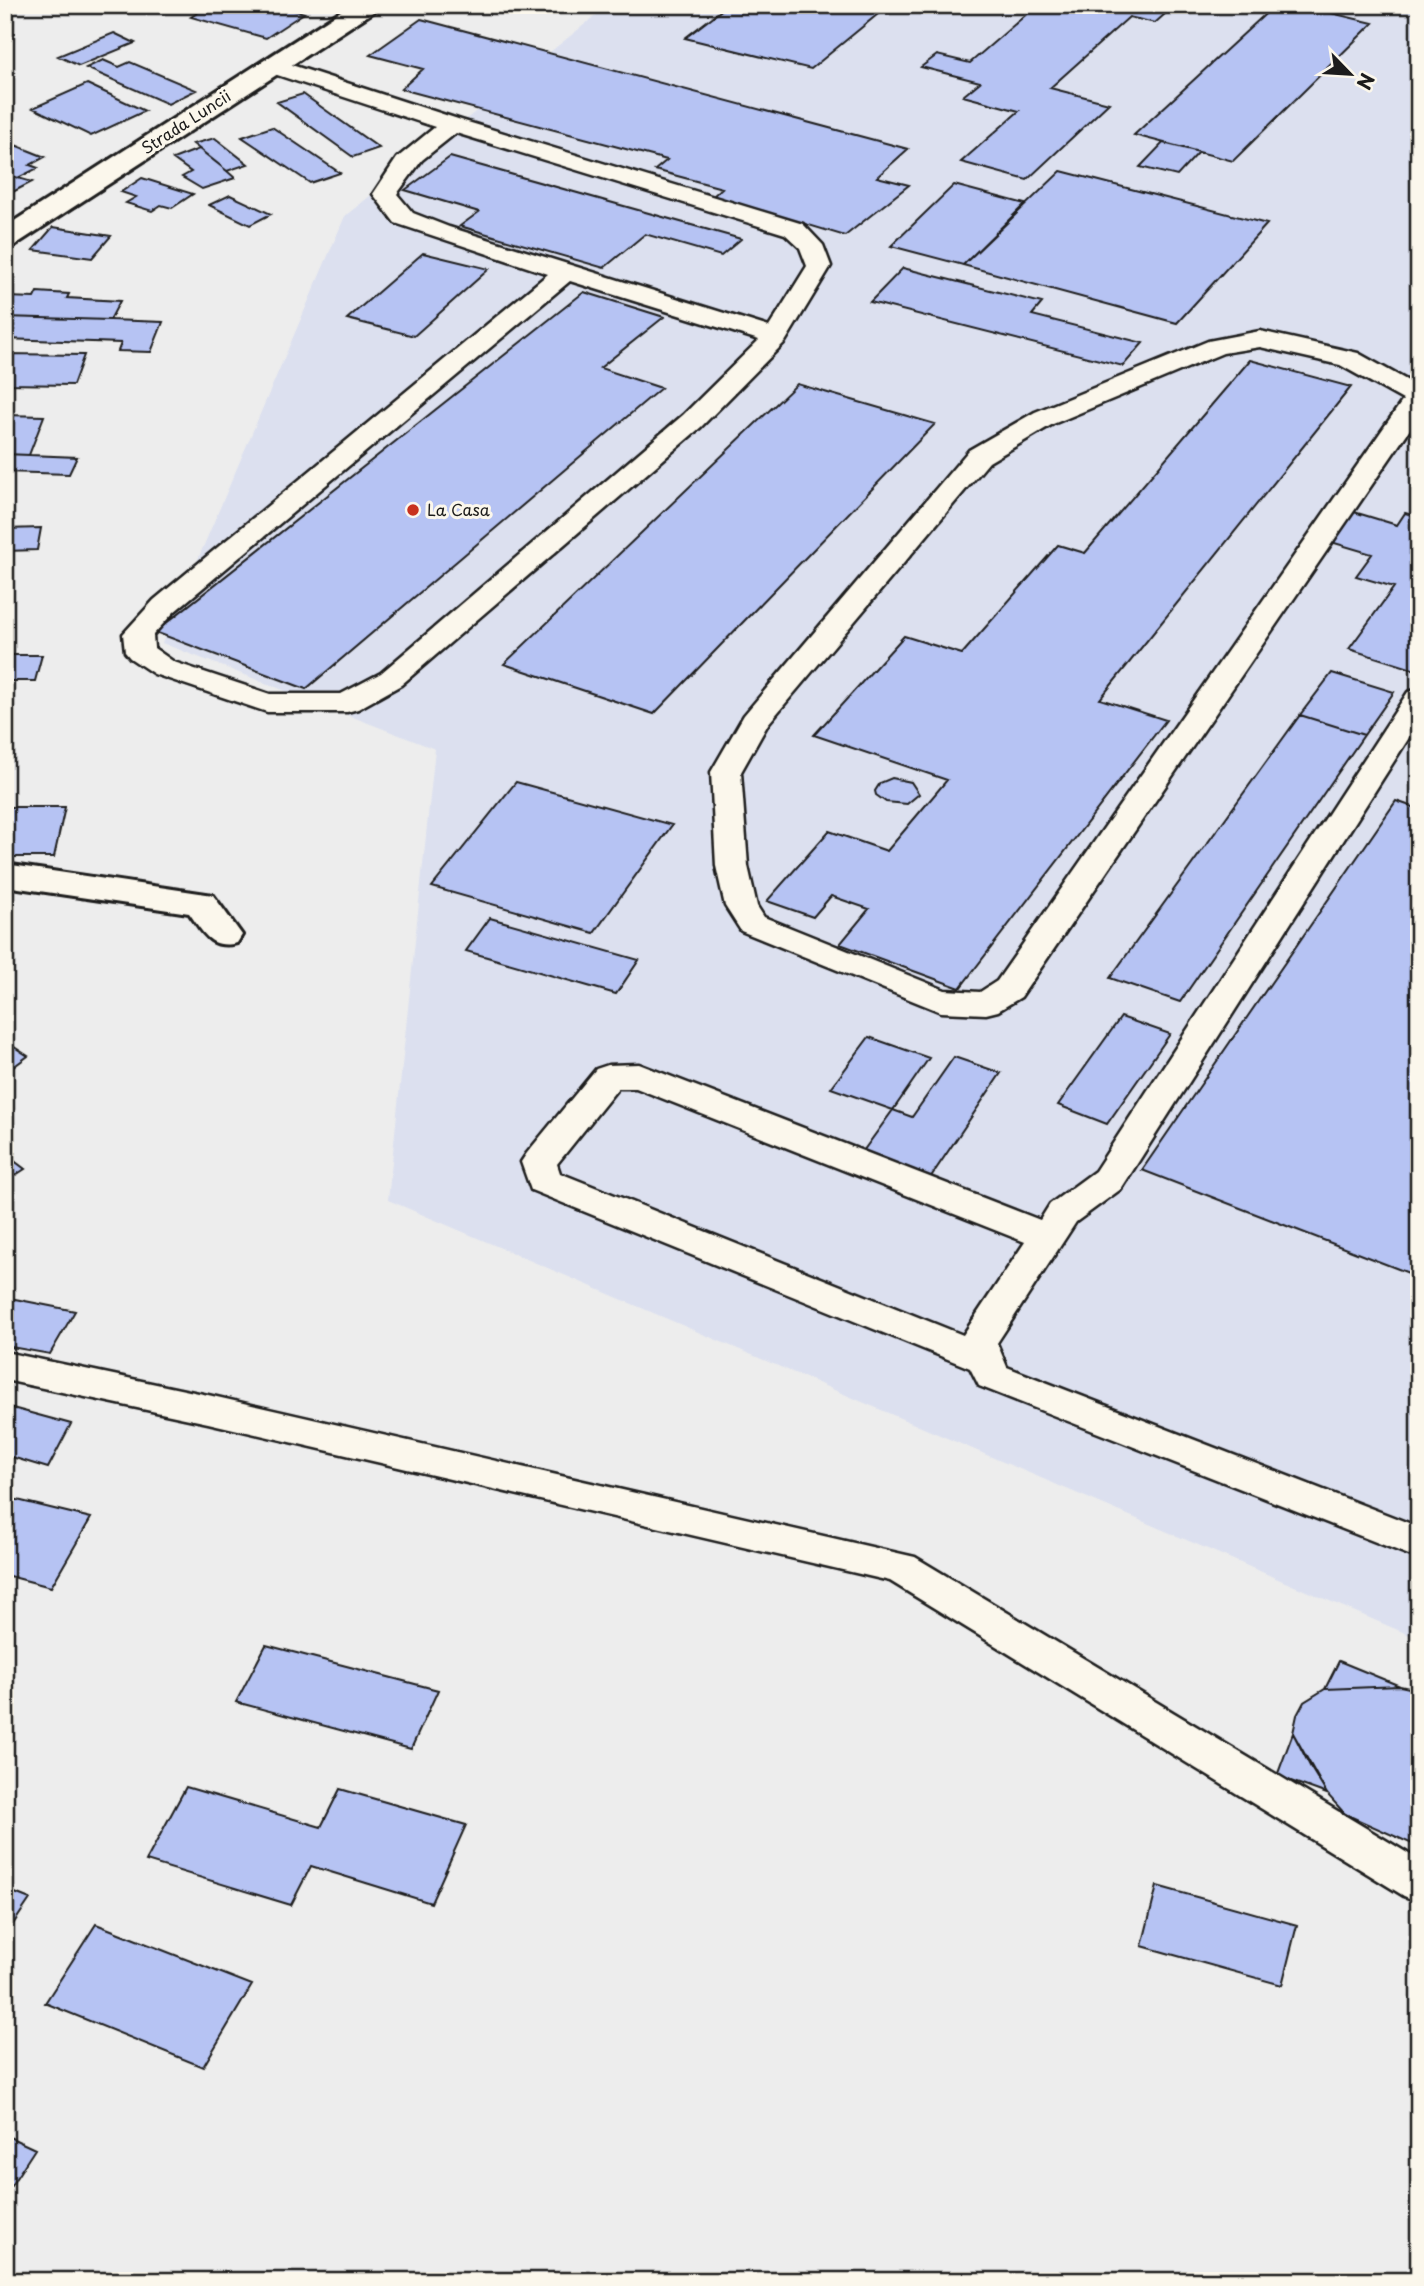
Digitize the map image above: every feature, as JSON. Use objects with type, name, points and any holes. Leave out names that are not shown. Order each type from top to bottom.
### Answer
[{"type":"street","name":"Strada Luncii","points":[[5,239],[367,5]]},
{"type":"street","points":[[5,875],[200,903],[224,935]]},
{"type":"lane","points":[[273,66],[453,125],[794,229],[811,245],[819,265],[776,337],[692,421],[391,679],[347,703],[267,703],[164,668],[140,652],[138,634],[164,606],[567,271]]},
{"type":"lane","points":[[453,125],[407,158],[385,194],[404,218],[440,232],[776,337]]},
{"type":"lane","points":[[1260,339],[1349,359],[1418,398],[1009,989],[986,1003],[941,1001],[752,923],[741,906],[732,866],[726,772],[755,721],[979,456],[1044,418],[1217,346],[1260,339]]},
{"type":"lane","points":[[1419,698],[1108,1181],[1063,1213],[978,1342],[992,1376],[1419,1544]]},
{"type":"lane","points":[[985,1359],[544,1181],[539,1162],[608,1077],[639,1076],[1047,1237]]},
{"type":"lane","points":[[5,1366],[208,1409],[901,1568],[1419,1883]]},
{"type":"shaded area","points":[[609,5],[1419,5],[1419,1639],[388,1200],[435,749],[162,643],[345,216]]},
{"type":"building","points":[[210,5],[275,5],[304,13],[266,38],[191,17]]},
{"type":"building","points":[[728,5],[889,5],[811,69],[685,38]]},
{"type":"building","points":[[1037,5],[1175,5],[1155,23],[1129,17],[1050,88],[1109,103],[1027,180],[961,162],[1019,111],[963,96],[980,82],[921,67],[937,55],[970,63]]},
{"type":"building","points":[[1275,5],[1298,5],[1373,23],[1233,161],[1134,135]]},
{"type":"building","points":[[421,19],[908,149],[877,177],[909,185],[845,236],[713,196],[722,188],[655,170],[667,160],[401,89],[423,69],[370,55]]},
{"type":"building","points":[[114,33],[135,43],[79,66],[58,56]]},
{"type":"building","points":[[103,60],[119,67],[130,62],[196,90],[168,104],[86,68]]},
{"type":"building","points":[[87,84],[145,111],[91,136],[33,108]]},
{"type":"building","points":[[303,94],[379,148],[353,157],[277,102]]},
{"type":"building","points":[[272,127],[340,173],[310,183],[242,137]]},
{"type":"building","points":[[215,138],[248,164],[227,171],[193,144]]},
{"type":"building","points":[[5,141],[45,157],[30,165],[38,168],[18,178],[5,173]]},
{"type":"building","points":[[1163,143],[1199,152],[1177,176],[1140,167]]},
{"type":"building","points":[[199,149],[235,178],[202,189],[182,177],[191,172],[173,159]]},
{"type":"building","points":[[450,157],[741,239],[721,256],[645,234],[604,268],[460,226],[479,212],[405,190]]},
{"type":"building","points":[[1061,171],[1267,224],[1177,323],[963,265]]},
{"type":"building","points":[[5,173],[18,178],[32,182],[5,196]]},
{"type":"building","points":[[142,178],[193,194],[172,208],[161,205],[152,211],[126,203],[136,197],[121,192]]},
{"type":"building","points":[[954,185],[1025,204],[963,265],[891,246]]},
{"type":"building","points":[[230,195],[271,214],[250,225],[209,205]]},
{"type":"building","points":[[53,227],[111,236],[92,258],[33,250]]},
{"type":"building","points":[[423,253],[489,269],[414,336],[347,319]]},
{"type":"building","points":[[903,268],[1042,303],[1032,315],[1143,343],[1123,366],[870,302]]},
{"type":"building","points":[[37,292],[69,294],[67,298],[120,301],[110,320],[5,317],[8,297],[34,298]]},
{"type":"building","name":"La Casa","points":[[584,292],[664,317],[600,368],[661,388],[306,689],[155,632]]},
{"type":"building","points":[[5,317],[163,322],[151,352],[118,351],[121,343],[5,339]]},
{"type":"building","points":[[5,354],[84,355],[73,385],[5,384]]},
{"type":"building","points":[[1250,360],[1351,387],[1100,699],[1166,720],[960,988],[840,944],[869,909],[831,896],[813,917],[767,901],[829,831],[887,851],[947,780],[814,735],[904,636],[962,654],[1058,545],[1085,553]]},
{"type":"building","points":[[797,384],[935,424],[654,714],[504,664]]},
{"type":"building","points":[[5,415],[44,416],[29,455],[5,454]]},
{"type":"building","points":[[5,454],[77,457],[69,474],[5,472]]},
{"type":"building","points":[[1354,512],[1397,525],[1405,513],[1419,517],[1419,671],[1349,649],[1394,587],[1356,576],[1372,554],[1331,542]]},
{"type":"building","points":[[41,528],[37,550],[5,551],[5,529]]},
{"type":"building","points":[[5,655],[42,655],[35,681],[5,681]]},
{"type":"building","points":[[1332,673],[1394,692],[1364,735],[1300,715]]},
{"type":"building","points":[[1300,715],[1364,735],[1180,1002],[1110,978]]},
{"type":"building","points":[[892,778],[911,782],[919,794],[907,804],[886,802],[876,795],[875,791],[880,783]]},
{"type":"building","points":[[516,782],[672,825],[594,933],[432,887]]},
{"type":"building","points":[[1396,801],[1419,809],[1419,1277],[1142,1170]]},
{"type":"building","points":[[5,807],[65,807],[54,857],[5,857]]},
{"type":"building","points":[[490,918],[639,960],[616,994],[466,951]]},
{"type":"building","points":[[1121,1017],[1170,1034],[1107,1124],[1058,1105]]},
{"type":"building","points":[[869,1037],[929,1058],[893,1110],[831,1088]]},
{"type":"building","points":[[5,1041],[28,1056],[5,1073]]},
{"type":"building","points":[[954,1057],[1001,1073],[930,1178],[861,1154],[893,1110],[912,1117]]},
{"type":"building","points":[[5,1154],[25,1169],[5,1182]]},
{"type":"building","points":[[5,1297],[75,1311],[50,1354],[5,1346]]},
{"type":"building","points":[[5,1406],[71,1424],[48,1468],[5,1455]]},
{"type":"building","points":[[5,1497],[91,1518],[51,1587],[5,1575]]},
{"type":"building","points":[[266,1645],[438,1690],[411,1749],[236,1702]]},
{"type":"building","points":[[1339,1661],[1400,1686],[1325,1689]]},
{"type":"building","points":[[1400,1686],[1419,1690],[1419,1847],[1345,1814],[1327,1794],[1293,1733],[1297,1715],[1304,1702],[1325,1689]]},
{"type":"building","points":[[1293,1733],[1311,1768],[1327,1794],[1277,1776]]},
{"type":"building","points":[[186,1787],[321,1827],[340,1789],[466,1825],[431,1903],[311,1866],[291,1905],[146,1861]]},
{"type":"building","points":[[1157,1886],[1297,1925],[1282,1985],[1142,1946]]},
{"type":"building","points":[[5,1889],[30,1899],[5,1936]]},
{"type":"building","points":[[96,1924],[252,1985],[203,2067],[45,2003]]},
{"type":"building","points":[[5,2135],[35,2149],[5,2195]]},
{"type":"place","name":"La Casa","points":[[413,510]]}]
